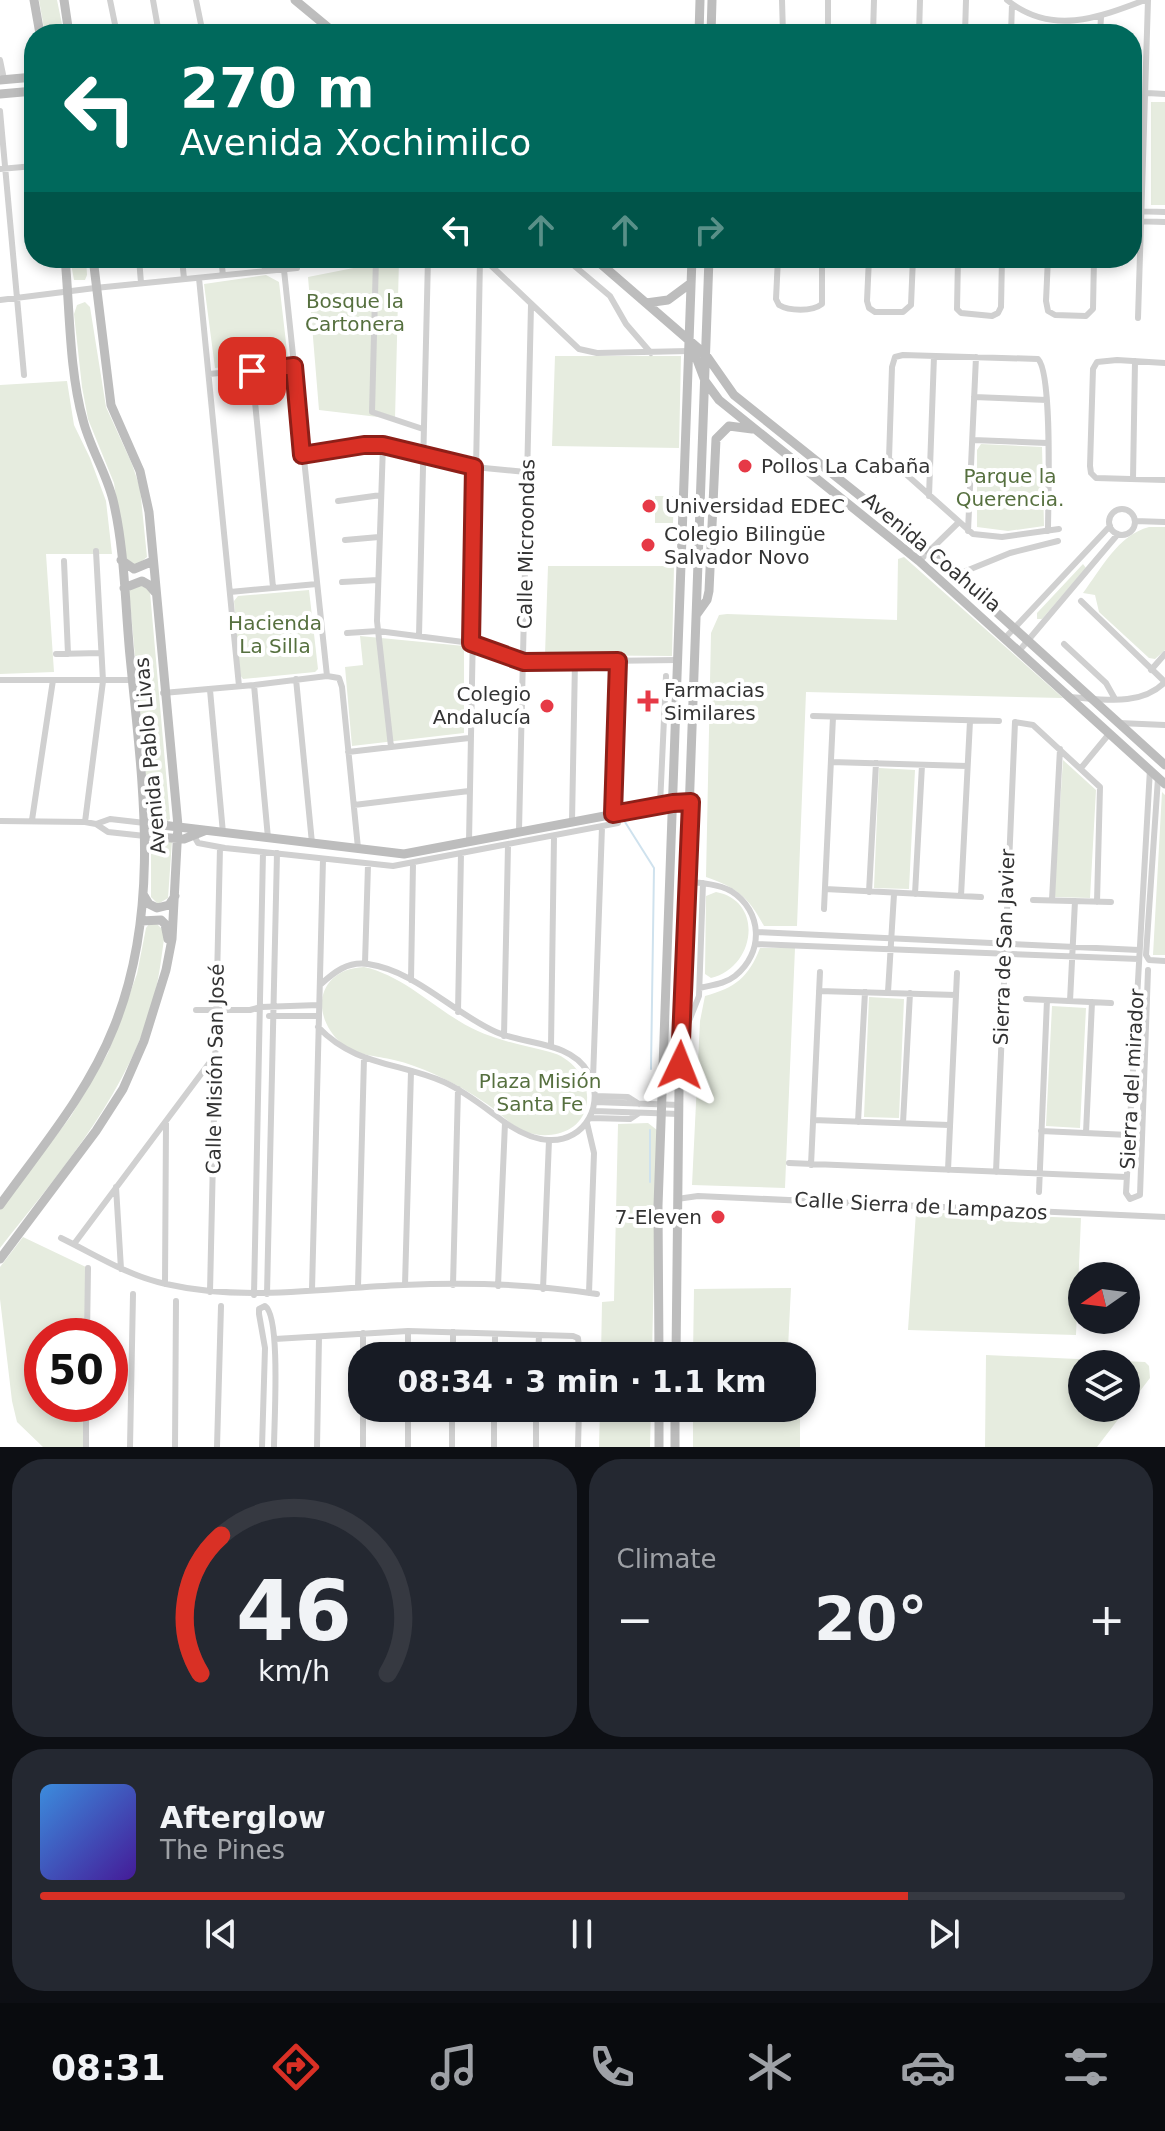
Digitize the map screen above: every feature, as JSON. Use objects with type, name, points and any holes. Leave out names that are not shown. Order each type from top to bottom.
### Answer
[{"type":"main road","points":[[34,0],[38,24]]},
{"type":"main road","points":[[64,0],[68,24]]},
{"type":"main road","points":[[295,0],[324,24]]},
{"type":"main road","points":[[699,24],[700,0]]},
{"type":"main road","points":[[711,24],[712,0]]},
{"type":"main road","points":[[2,79],[24,78]]},
{"type":"main road","points":[[0,94],[24,92]]},
{"type":"main road","name":"Avenida Pablo Livas","points":[[0,1205],[98,1063],[136,960],[143,894],[145,823],[121,560],[113,499],[81,411],[66,268]]},
{"type":"main road","name":"Avenida Pablo Livas","points":[[0,1259],[88,1143],[123,1089],[144,1041],[166,970],[172,939],[178,826],[163,693],[153,561],[143,480],[109,393],[94,268]]},
{"type":"main road","name":"Avenida Coahuila","points":[[606,268],[689,346],[706,355],[734,395],[929,551],[1165,765]]},
{"type":"main road","points":[[659,1342],[658,1206],[692,268]]},
{"type":"main road","points":[[676,1342],[681,1040],[709,268]]},
{"type":"main road","points":[[646,303],[668,300],[691,283]]},
{"type":"main road","name":"Avenida Coahuila","points":[[689,346],[713,392],[919,561],[1161,781]]},
{"type":"main road","points":[[713,392],[712,380],[720,379]]},
{"type":"main road","points":[[697,614],[709,591],[716,439],[724,429],[735,425],[770,433],[769,423]]},
{"type":"main road","points":[[703,445],[713,477]]},
{"type":"main road","points":[[121,560],[134,569],[153,561]]},
{"type":"main road","points":[[124,588],[142,581],[155,592]]},
{"type":"main road","points":[[145,823],[178,826],[197,832],[404,854],[572,822],[616,819],[660,805],[691,802]]},
{"type":"main road","points":[[145,836],[178,839],[197,832]]},
{"type":"main road","points":[[670,875],[688,877]]},
{"type":"main road","points":[[143,894],[149,904],[157,908],[169,905],[175,895]]},
{"type":"main road","points":[[141,921],[157,919],[165,924],[168,933],[166,970]]},
{"type":"main road","points":[[658,1206],[678,1194]]},
{"type":"main road","points":[[659,1422],[659,1447]]},
{"type":"main road","points":[[675,1422],[675,1447]]},
{"type":"street","points":[[110,0],[115,24]]},
{"type":"street","points":[[153,0],[157,24]]},
{"type":"street","points":[[196,0],[201,24]]},
{"type":"street","points":[[782,0],[783,24]]},
{"type":"street","points":[[828,0],[828,24]]},
{"type":"street","points":[[873,24],[874,0]]},
{"type":"street","points":[[919,24],[920,0]]},
{"type":"street","points":[[965,24],[966,0]]},
{"type":"street","points":[[1011,24],[1010,2],[1056,23],[1101,17],[1146,0],[1147,93],[1142,222],[1165,222]]},
{"type":"street","points":[[1101,17],[1101,24]]},
{"type":"street","points":[[0,60],[2,79]]},
{"type":"street","points":[[1147,93],[1165,94]]},
{"type":"street","points":[[0,111],[24,375]]},
{"type":"street","points":[[3,169],[24,167]]},
{"type":"street","points":[[1143,211],[1165,212]]},
{"type":"street","points":[[140,268],[141,283]]},
{"type":"street","points":[[183,268],[184,279]]},
{"type":"street","points":[[222,268],[223,275]]},
{"type":"street","points":[[0,300],[297,268]]},
{"type":"street","points":[[376,268],[372,412],[423,429]]},
{"type":"street","points":[[419,636],[428,268]]},
{"type":"street","points":[[469,842],[474,467],[481,268]]},
{"type":"street","points":[[492,268],[574,347],[583,351],[651,353],[689,346]]},
{"type":"street","points":[[577,268],[604,290],[626,324],[651,353]]},
{"type":"street","points":[[778,268],[776,299],[779,305],[812,309],[822,304],[822,268]]},
{"type":"street","points":[[869,268],[868,305],[872,311],[880,312],[910,309],[912,268]]},
{"type":"street","points":[[958,268],[958,311],[992,316],[1001,307],[1002,268]]},
{"type":"street","points":[[1048,268],[1048,311],[1055,315],[1086,316],[1093,309],[1094,268]]},
{"type":"street","points":[[1138,318],[1140,268]]},
{"type":"street","points":[[284,270],[327,676]]},
{"type":"street","points":[[199,278],[239,686]]},
{"type":"street","name":"Calle Microondas","points":[[519,831],[531,305]]},
{"type":"street","points":[[876,474],[889,459],[894,360],[900,355],[1029,358],[1041,361],[1047,400],[1048,531]]},
{"type":"street","points":[[929,496],[934,356]]},
{"type":"street","points":[[968,531],[976,357]]},
{"type":"street","points":[[1133,479],[1135,361]]},
{"type":"street","points":[[1165,363],[1097,362],[1093,369],[1091,473],[1096,478],[1165,480]]},
{"type":"street","points":[[209,374],[294,366]]},
{"type":"street","points":[[252,371],[273,587]]},
{"type":"street","points":[[974,397],[1047,400]]},
{"type":"street","points":[[973,440],[1047,443]]},
{"type":"street","points":[[302,455],[383,445],[474,467],[526,472]]},
{"type":"street","points":[[383,445],[378,631],[391,747]]},
{"type":"street","points":[[889,459],[968,531],[993,536],[1059,529]]},
{"type":"street","points":[[338,501],[381,495]]},
{"type":"street","points":[[1005,638],[1110,526],[1112,515],[1121,509],[1132,513],[1135,521],[1129,533],[1118,534],[1019,651]]},
{"type":"street","points":[[1135,521],[1165,522]]},
{"type":"street","points":[[919,561],[958,523]]},
{"type":"street","points":[[1110,526],[1118,534]]},
{"type":"street","points":[[1017,535],[1020,550]]},
{"type":"street","points":[[345,540],[379,537]]},
{"type":"street","points":[[955,575],[1020,550],[1058,541]]},
{"type":"street","points":[[85,822],[103,681],[96,551]]},
{"type":"street","points":[[1081,557],[1091,566]]},
{"type":"street","points":[[64,561],[68,654]]},
{"type":"street","points":[[342,582],[378,580]]},
{"type":"street","points":[[230,592],[317,584]]},
{"type":"street","points":[[1070,697],[1115,699],[1148,696],[1165,682],[1081,601]]},
{"type":"street","points":[[1026,617],[1038,629]]},
{"type":"street","points":[[347,633],[378,631],[471,643],[524,662],[679,660]]},
{"type":"street","points":[[1064,644],[1106,683],[1115,699]]},
{"type":"street","points":[[56,654],[101,653]]},
{"type":"street","points":[[1151,670],[1165,654]]},
{"type":"street","points":[[572,822],[575,661]]},
{"type":"street","points":[[197,832],[196,842],[220,847],[393,866],[602,827],[616,819],[618,661]]},
{"type":"street","points":[[163,693],[327,676],[339,678],[358,848]]},
{"type":"street","points":[[660,805],[666,676]]},
{"type":"street","points":[[296,679],[312,843]]},
{"type":"street","points":[[32,820],[53,680]]},
{"type":"street","points":[[0,681],[132,680]]},
{"type":"street","points":[[254,685],[268,838]]},
{"type":"street","points":[[210,690],[223,833]]},
{"type":"street","points":[[813,716],[999,721]]},
{"type":"street","points":[[824,909],[833,717]]},
{"type":"street","points":[[961,896],[970,721]]},
{"type":"street","name":"Sierra de San Javier","points":[[996,1172],[1015,722],[1033,725],[1060,749]]},
{"type":"street","points":[[1119,723],[1165,725]]},
{"type":"street","points":[[1081,768],[1109,734]]},
{"type":"street","points":[[348,752],[469,738]]},
{"type":"street","points":[[1060,749],[1096,781],[1101,791],[1097,902]]},
{"type":"street","points":[[1052,900],[1060,749]]},
{"type":"street","points":[[831,762],[967,766]]},
{"type":"street","points":[[869,892],[876,763]]},
{"type":"street","points":[[915,894],[922,765]]},
{"type":"street","name":"Sierra del mirador","points":[[1148,970],[1140,1195],[1137,1198],[1127,1197],[1126,1177],[1150,769]]},
{"type":"street","points":[[1161,781],[1147,959],[1165,961]]},
{"type":"street","points":[[354,805],[469,791]]},
{"type":"street","points":[[96,824],[110,819],[145,823]]},
{"type":"street","points":[[0,821],[85,822],[96,824],[108,832],[145,836]]},
{"type":"street","points":[[61,1238],[121,1269],[165,1284],[210,1292],[254,1295],[358,1287],[453,1285],[593,1294],[594,1153],[590,1118],[595,1099],[593,1081],[602,827]]},
{"type":"street","points":[[551,1046],[554,837]]},
{"type":"street","points":[[504,1036],[508,845]]},
{"type":"street","name":"Calle Misión San José","points":[[210,1292],[220,847]]},
{"type":"street","points":[[254,1295],[263,852]]},
{"type":"street","points":[[267,1294],[277,853]]},
{"type":"street","points":[[458,1012],[461,853]]},
{"type":"street","points":[[312,1290],[323,859]]},
{"type":"street","points":[[411,980],[413,863]]},
{"type":"street","points":[[365,963],[368,865]]},
{"type":"street","points":[[688,877],[734,894],[752,916],[757,932],[757,944],[749,961],[735,976],[726,982],[700,988]]},
{"type":"street","points":[[681,1040],[693,1015],[700,988],[703,883]]},
{"type":"street","points":[[825,889],[981,897]]},
{"type":"street","points":[[888,992],[894,894]]},
{"type":"street","points":[[1033,900],[1111,902]]},
{"type":"street","points":[[1070,1001],[1075,901]]},
{"type":"street","points":[[757,932],[1139,950]]},
{"type":"street","points":[[757,944],[1139,959]]},
{"type":"street","points":[[320,985],[341,968],[365,963],[385,968],[411,980],[458,1012],[504,1036],[551,1046],[575,1057],[593,1081]]},
{"type":"street","points":[[811,1165],[820,972]]},
{"type":"street","points":[[948,1170],[957,973]]},
{"type":"street","points":[[819,991],[956,995]]},
{"type":"street","points":[[858,1122],[865,992]]},
{"type":"street","points":[[903,1123],[910,993]]},
{"type":"street","points":[[1026,999],[1111,1003]]},
{"type":"street","points":[[1039,1192],[1047,1000]]},
{"type":"street","points":[[1086,1133],[1092,1002]]},
{"type":"street","points":[[196,1010],[319,1005]]},
{"type":"street","points":[[250,1010],[261,1016],[318,1016]]},
{"type":"street","points":[[318,1027],[342,1048],[458,1089],[522,1133],[549,1140],[568,1136],[590,1118],[663,1109]]},
{"type":"street","points":[[1134,1046],[1145,1047]]},
{"type":"street","points":[[74,1244],[214,1056]]},
{"type":"street","points":[[358,1287],[364,1058]]},
{"type":"street","points":[[405,1285],[411,1071]]},
{"type":"street","points":[[453,1285],[458,1089]]},
{"type":"street","points":[[595,1099],[679,1110]]},
{"type":"street","points":[[813,1120],[949,1125]]},
{"type":"street","points":[[165,1284],[166,1123]]},
{"type":"street","points":[[498,1286],[505,1123]]},
{"type":"street","points":[[1041,1131],[1129,1135]]},
{"type":"street","points":[[543,1289],[549,1140]]},
{"type":"street","points":[[258,1152],[270,1152]]},
{"type":"street","points":[[789,1163],[1126,1177]]},
{"type":"street","points":[[116,1187],[121,1269]]},
{"type":"street","name":"Calle Sierra de Lampazos","points":[[678,1194],[1165,1217]]},
{"type":"street","points":[[87,1318],[88,1268]]},
{"type":"street","points":[[130,1447],[133,1294]]},
{"type":"street","points":[[175,1447],[176,1301]]},
{"type":"street","points":[[217,1447],[221,1306]]},
{"type":"street","points":[[262,1447],[265,1348],[259,1314],[261,1307],[270,1310],[275,1339],[274,1447]]},
{"type":"street","points":[[408,1331],[408,1342]]},
{"type":"street","points":[[275,1339],[408,1331],[573,1336],[578,1342]]},
{"type":"street","points":[[453,1332],[453,1342]]},
{"type":"street","points":[[363,1333],[363,1342]]},
{"type":"street","points":[[495,1334],[495,1342]]},
{"type":"street","points":[[539,1336],[539,1342]]},
{"type":"street","points":[[317,1447],[319,1337]]},
{"type":"street","points":[[86,1422],[86,1447]]},
{"type":"street","points":[[363,1422],[363,1447]]},
{"type":"street","points":[[408,1422],[408,1447]]},
{"type":"street","points":[[452,1422],[452,1447]]},
{"type":"street","points":[[494,1422],[494,1447]]},
{"type":"street","points":[[536,1422],[536,1447]]},
{"type":"street","points":[[578,1447],[579,1422]]},
{"type":"green space","points":[[39,0],[57,0],[62,24],[43,24]]},
{"type":"green space","points":[[1151,102],[1165,102],[1165,205],[1151,205]]},
{"type":"green space","points":[[72,268],[87,268],[85,280],[74,280]]},
{"type":"green space","name":"Bosque la Cartonera","points":[[354,268],[399,268],[395,419],[319,410],[308,277]]},
{"type":"green space","points":[[266,275],[279,282],[288,360],[215,368],[204,284]]},
{"type":"green space","points":[[85,302],[90,307],[106,407],[140,488],[147,557],[136,566],[125,558],[114,483],[88,419],[74,314],[77,305]]},
{"type":"green space","points":[[555,356],[681,356],[679,448],[552,446]]},
{"type":"green space","points":[[67,381],[74,425],[106,501],[112,554],[46,554],[54,672],[0,674],[0,385]]},
{"type":"green space","name":"Parque la Querencia.","points":[[981,444],[1042,447],[1044,526],[1008,531],[977,527],[977,450]]},
{"type":"green space","points":[[655,496],[674,496],[673,523],[655,523]]},
{"type":"green space","points":[[1149,527],[1165,527],[1165,650],[1155,659],[1149,658],[1099,612],[1095,595],[1083,593],[1119,545]]},
{"type":"green space","points":[[904,557],[1063,698],[806,692],[797,926],[764,926],[741,894],[706,877],[711,633],[719,615],[727,614],[897,620],[898,559]]},
{"type":"green space","points":[[1083,564],[1086,568],[1042,619],[1037,619],[1037,613]]},
{"type":"green space","points":[[548,566],[674,566],[672,656],[545,655]]},
{"type":"green space","points":[[138,585],[146,586],[150,592],[170,819],[167,822],[150,820],[129,591]]},
{"type":"green space","name":"Hacienda La Silla","points":[[309,590],[318,669],[315,672],[243,679],[240,675],[234,601],[238,596]]},
{"type":"green space","points":[[360,636],[464,646],[464,733],[352,746],[345,667],[363,665]]},
{"type":"green space","points":[[1063,760],[1096,790],[1090,898],[1054,897]]},
{"type":"green space","points":[[879,768],[915,770],[909,889],[874,888]]},
{"type":"green space","points":[[1162,792],[1165,795],[1165,955],[1153,955]]},
{"type":"green space","points":[[151,839],[172,841],[168,898],[158,904],[151,897]]},
{"type":"green space","points":[[716,892],[732,898],[742,908],[748,921],[748,935],[745,949],[737,962],[726,972],[711,978],[705,974],[706,896]]},
{"type":"green space","points":[[156,923],[165,932],[158,978],[130,1063],[91,1128],[0,1248],[0,1209],[71,1116],[108,1053],[137,974],[146,928]]},
{"type":"green space","points":[[760,948],[795,948],[785,1188],[692,1185],[700,1021],[705,996],[740,980],[751,967]]},
{"type":"green space","name":"Plaza Misión Santa Fe","points":[[364,967],[390,976],[481,1032],[567,1060],[584,1081],[587,1098],[583,1116],[562,1132],[544,1135],[526,1132],[474,1095],[441,1077],[409,1064],[347,1048],[325,1020],[323,995],[336,976]]},
{"type":"green space","points":[[869,997],[904,999],[899,1118],[864,1117]]},
{"type":"green space","points":[[1052,1006],[1086,1008],[1080,1128],[1046,1126]]},
{"type":"green space","points":[[648,1123],[657,1130],[652,1342],[601,1342],[602,1302],[614,1301],[618,1124]]},
{"type":"green space","points":[[916,1212],[1081,1218],[1079,1262],[1068,1262],[1068,1334],[1076,1335],[908,1330]]},
{"type":"green space","points":[[23,1237],[88,1268],[87,1318],[24,1318],[24,1422],[86,1422],[86,1447],[43,1447],[17,1422],[0,1299],[0,1267]]},
{"type":"green space","points":[[791,1288],[788,1342],[693,1342],[694,1289]]},
{"type":"green space","points":[[986,1355],[1068,1359],[1068,1422],[1116,1422],[1097,1447],[985,1447]]},
{"type":"green space","points":[[1140,1362],[1149,1366],[1150,1378],[1140,1391]]},
{"type":"green space","points":[[600,1422],[651,1422],[650,1447],[599,1447]]},
{"type":"green space","points":[[693,1422],[800,1422],[800,1447],[693,1447]]},
{"type":"waterway","points":[[625,822],[654,868],[651,1069]]},
{"type":"waterway","points":[[650,1130],[650,1182]]},
{"type":"place","name":"Pollos La Cabaña","points":[[745,466]]},
{"type":"place","name":"Universidad EDEC","points":[[649,506]]},
{"type":"place","name":"Colegio Bilingüe Salvador Novo","points":[[648,545]]},
{"type":"place","name":"Farmacias Similares","points":[[648,701]]},
{"type":"place","name":"Colegio Andalucía","points":[[547,706]]},
{"type":"place","name":"7-Eleven","points":[[718,1217]]},
{"type":"route","points":[[252,371],[294,366],[302,455],[383,445],[474,467],[471,643],[524,662],[618,661],[613,814],[691,802],[680,1065]]}]
